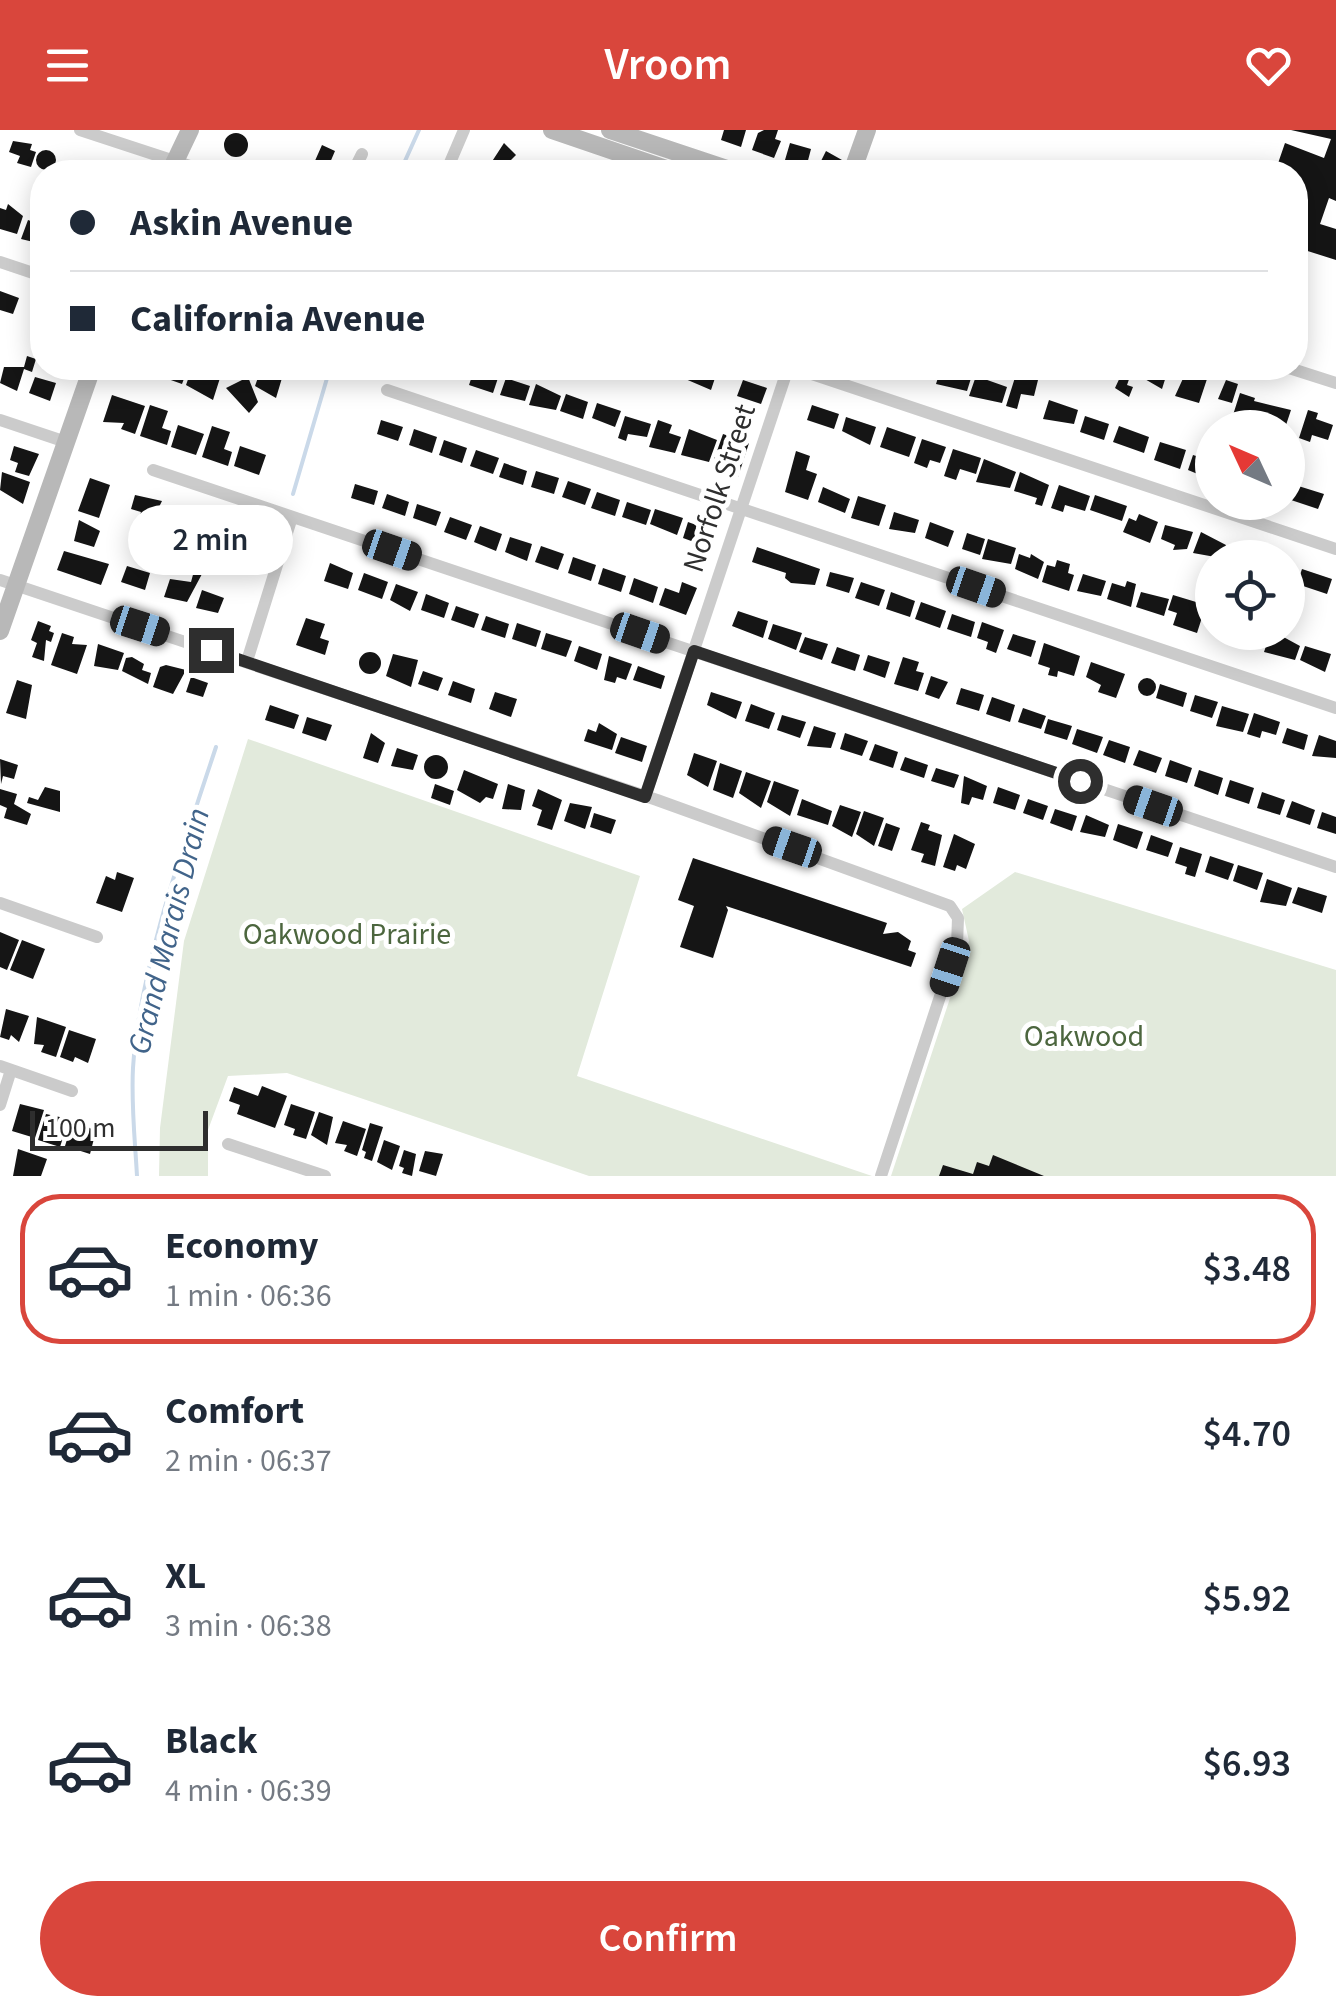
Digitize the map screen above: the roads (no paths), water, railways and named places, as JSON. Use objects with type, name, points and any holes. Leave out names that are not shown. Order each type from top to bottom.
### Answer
[{"type":"street","points":[[80,130],[155,160]]},
{"type":"street","points":[[176,160],[190,130]]},
{"type":"street","points":[[451,160],[464,130]]},
{"type":"street","points":[[552,130],[640,160]]},
{"type":"street","points":[[610,130],[700,160]]},
{"type":"street","points":[[856,160],[867,130]]},
{"type":"street","points":[[359,160],[362,154]]},
{"type":"street","points":[[0,262],[30,272]]},
{"type":"street","points":[[1308,374],[1336,383]]},
{"type":"street","points":[[0,630],[8,583],[88,380]]},
{"type":"street","name":"Norfolk Street","points":[[645,797],[787,380]]},
{"type":"street","points":[[827,380],[1336,550]]},
{"type":"street","points":[[387,390],[1336,708]]},
{"type":"street","points":[[0,420],[66,442]]},
{"type":"street","points":[[153,470],[1336,867]]},
{"type":"street","points":[[246,662],[292,516]]},
{"type":"street","points":[[8,583],[645,797],[936,897],[950,906],[958,918],[957,945],[882,1176]]},
{"type":"street","points":[[0,902],[97,937]]},
{"type":"street","points":[[0,1105],[6,1068],[72,1091]]},
{"type":"street","points":[[228,1144],[292,1171],[324,1176]]},
{"type":"waterway","name":"Grand Marais Drain","points":[[405,160],[419,130]]},
{"type":"waterway","name":"Grand Marais Drain","points":[[293,494],[326,380]]},
{"type":"waterway","name":"Grand Marais Drain","points":[[137,1176],[133,1068],[144,990],[165,906],[216,747]]},
{"type":"park label","name":"Oakwood Prairie","points":[[347,934]]},
{"type":"park label","name":"Oakwood","points":[[1084,1036]]}]
